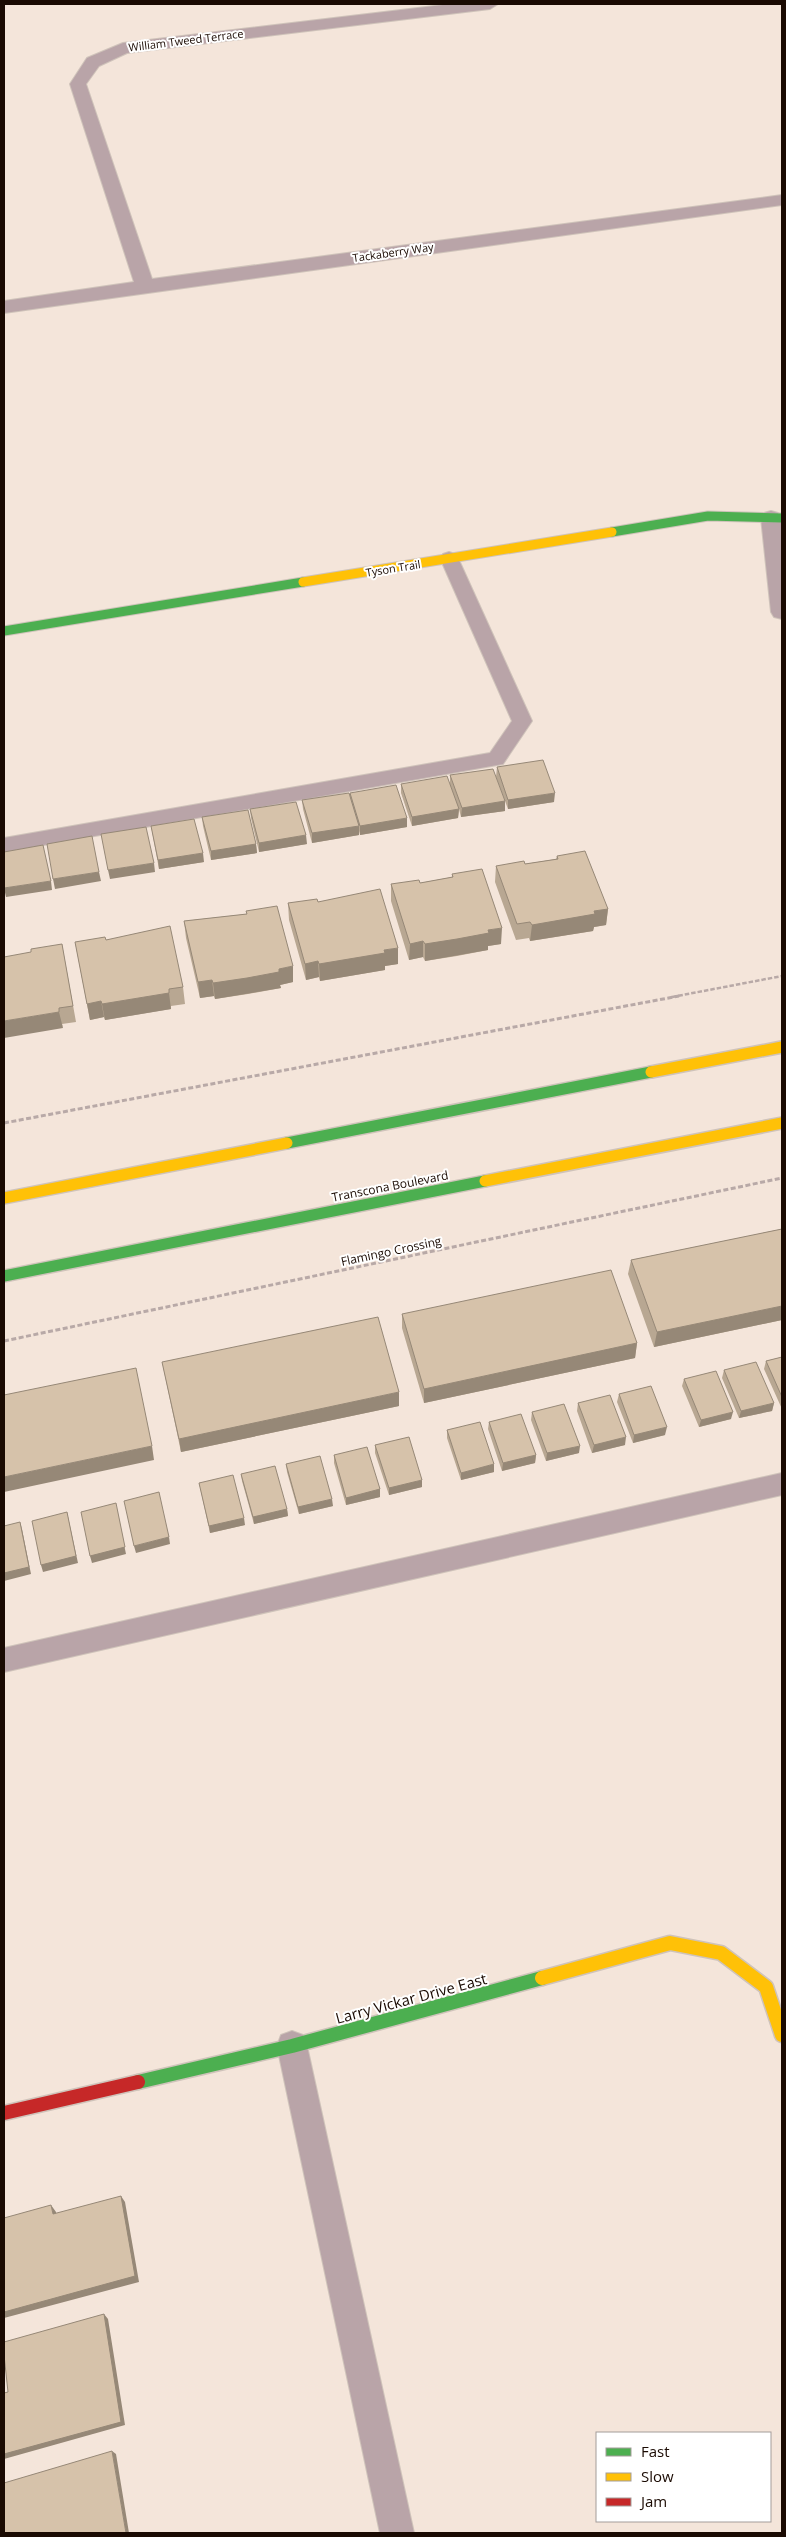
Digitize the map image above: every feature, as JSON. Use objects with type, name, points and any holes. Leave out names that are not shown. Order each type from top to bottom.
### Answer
[{"type":"street","name":"William Tweed Terrace","points":[[144,286],[78,84],[93,62],[123,48],[490,4]]},
{"type":"street","name":"Tackaberry Way","points":[[4,308],[144,286],[782,200]]},
{"type":"street","name":"Tyson Trail","points":[[4,631],[708,516],[777,518]]},
{"type":"street","points":[[777,518],[782,612]]},
{"type":"street","points":[[4,1198],[782,1048]]},
{"type":"street","name":"Transcona Boulevard","points":[[4,1276],[782,1123]]},
{"type":"street","name":"Larry Vickar Drive East","points":[[4,2113],[292,2046],[670,1943],[721,1953],[766,1987],[782,2036]]},
{"type":"lane","points":[[4,845],[496,759],[522,721],[449,558]]},
{"type":"lane","points":[[4,1660],[782,1484]]},
{"type":"lane","points":[[292,2046],[397,2533]]},
{"type":"path","points":[[4,1124],[782,976]]},
{"type":"path","name":"Flamingo Crossing","points":[[4,1341],[782,1178]]},
{"type":"building","points":[[543,760],[555,793],[508,800],[497,767]]},
{"type":"building","points":[[493,769],[505,801],[462,808],[450,775]]},
{"type":"building","points":[[447,776],[459,809],[412,817],[401,784]]},
{"type":"building","points":[[396,785],[407,818],[360,826],[350,793]]},
{"type":"building","points":[[349,793],[359,826],[312,833],[302,800]]},
{"type":"building","points":[[296,802],[306,835],[259,843],[250,809]]},
{"type":"building","points":[[248,810],[256,844],[211,851],[202,817]]},
{"type":"building","points":[[194,819],[203,853],[158,860],[151,826]]},
{"type":"building","points":[[146,827],[154,863],[108,870],[101,834]]},
{"type":"building","points":[[92,836],[99,872],[53,879],[47,844]]},
{"type":"building","points":[[43,845],[51,881],[4,888],[4,852]]},
{"type":"building","points":[[585,851],[608,909],[594,911],[595,914],[532,925],[530,922],[517,924],[496,866],[524,861],[525,864],[558,859],[557,856]]},
{"type":"building","points":[[482,869],[502,928],[488,930],[489,933],[457,939],[425,944],[423,941],[410,944],[391,884],[419,880],[420,883],[453,877],[452,874]]},
{"type":"building","points":[[380,889],[398,948],[384,950],[385,953],[319,964],[318,961],[305,964],[288,903],[317,899],[318,902]]},
{"type":"building","points":[[277,906],[293,966],[279,969],[279,972],[247,978],[213,983],[212,980],[198,982],[184,921],[247,914],[246,911]]},
{"type":"building","points":[[170,926],[183,987],[169,989],[169,993],[102,1004],[101,1001],[87,1004],[75,942],[105,937],[106,940]]},
{"type":"building","points":[[62,944],[73,1006],[59,1008],[59,1012],[4,1021],[4,957],[31,952],[31,949]]},
{"type":"building","points":[[782,1229],[782,1306],[657,1332],[631,1260]]},
{"type":"building","points":[[611,1270],[637,1343],[424,1389],[402,1314]]},
{"type":"building","points":[[378,1317],[399,1392],[179,1439],[162,1362]]},
{"type":"building","points":[[782,1357],[782,1397],[766,1361]]},
{"type":"building","points":[[756,1362],[774,1403],[741,1411],[724,1370]]},
{"type":"building","points":[[136,1368],[152,1446],[4,1477],[4,1395]]},
{"type":"building","points":[[716,1371],[733,1412],[701,1420],[684,1379]]},
{"type":"building","points":[[651,1386],[667,1427],[634,1435],[619,1394]]},
{"type":"building","points":[[610,1395],[626,1437],[594,1445],[578,1403]]},
{"type":"building","points":[[564,1404],[580,1446],[547,1453],[532,1412]]},
{"type":"building","points":[[521,1414],[536,1455],[503,1463],[489,1422]]},
{"type":"building","points":[[480,1422],[494,1464],[461,1473],[447,1430]]},
{"type":"building","points":[[409,1437],[422,1480],[389,1488],[375,1445]]},
{"type":"building","points":[[367,1447],[380,1489],[346,1498],[334,1455]]},
{"type":"building","points":[[320,1456],[332,1499],[298,1507],[286,1464]]},
{"type":"building","points":[[275,1466],[287,1509],[253,1517],[241,1474]]},
{"type":"building","points":[[233,1475],[244,1518],[209,1526],[199,1483]]},
{"type":"building","points":[[159,1492],[169,1537],[134,1546],[124,1501]]},
{"type":"building","points":[[116,1503],[125,1547],[90,1556],[81,1512]]},
{"type":"building","points":[[67,1512],[76,1556],[41,1565],[32,1521]]},
{"type":"building","points":[[20,1522],[29,1567],[4,1573],[4,1526]]},
{"type":"building","points":[[121,2196],[135,2276],[4,2312],[4,2218],[51,2205],[53,2214]]},
{"type":"building","points":[[104,2314],[121,2422],[4,2454],[4,2393],[8,2392],[4,2342]]},
{"type":"building","points":[[112,2451],[126,2533],[4,2533],[4,2483]]},
{"type":"traffic: fast","points":[[612,532],[708,516],[782,518]]},
{"type":"traffic: fast","points":[[4,631],[303,582]]},
{"type":"traffic: fast","points":[[287,1143],[651,1072]]},
{"type":"traffic: fast","points":[[4,1276],[485,1181]]},
{"type":"traffic: fast","points":[[138,2082],[292,2046],[542,1978]]},
{"type":"traffic: slow","points":[[303,582],[612,532]]},
{"type":"traffic: slow","points":[[651,1072],[782,1047]]},
{"type":"traffic: slow","points":[[485,1181],[782,1123]]},
{"type":"traffic: slow","points":[[4,1198],[287,1143]]},
{"type":"traffic: slow","points":[[542,1978],[670,1943],[721,1953],[766,1987],[782,2035]]},
{"type":"traffic: jam","points":[[4,2113],[138,2082]]}]
